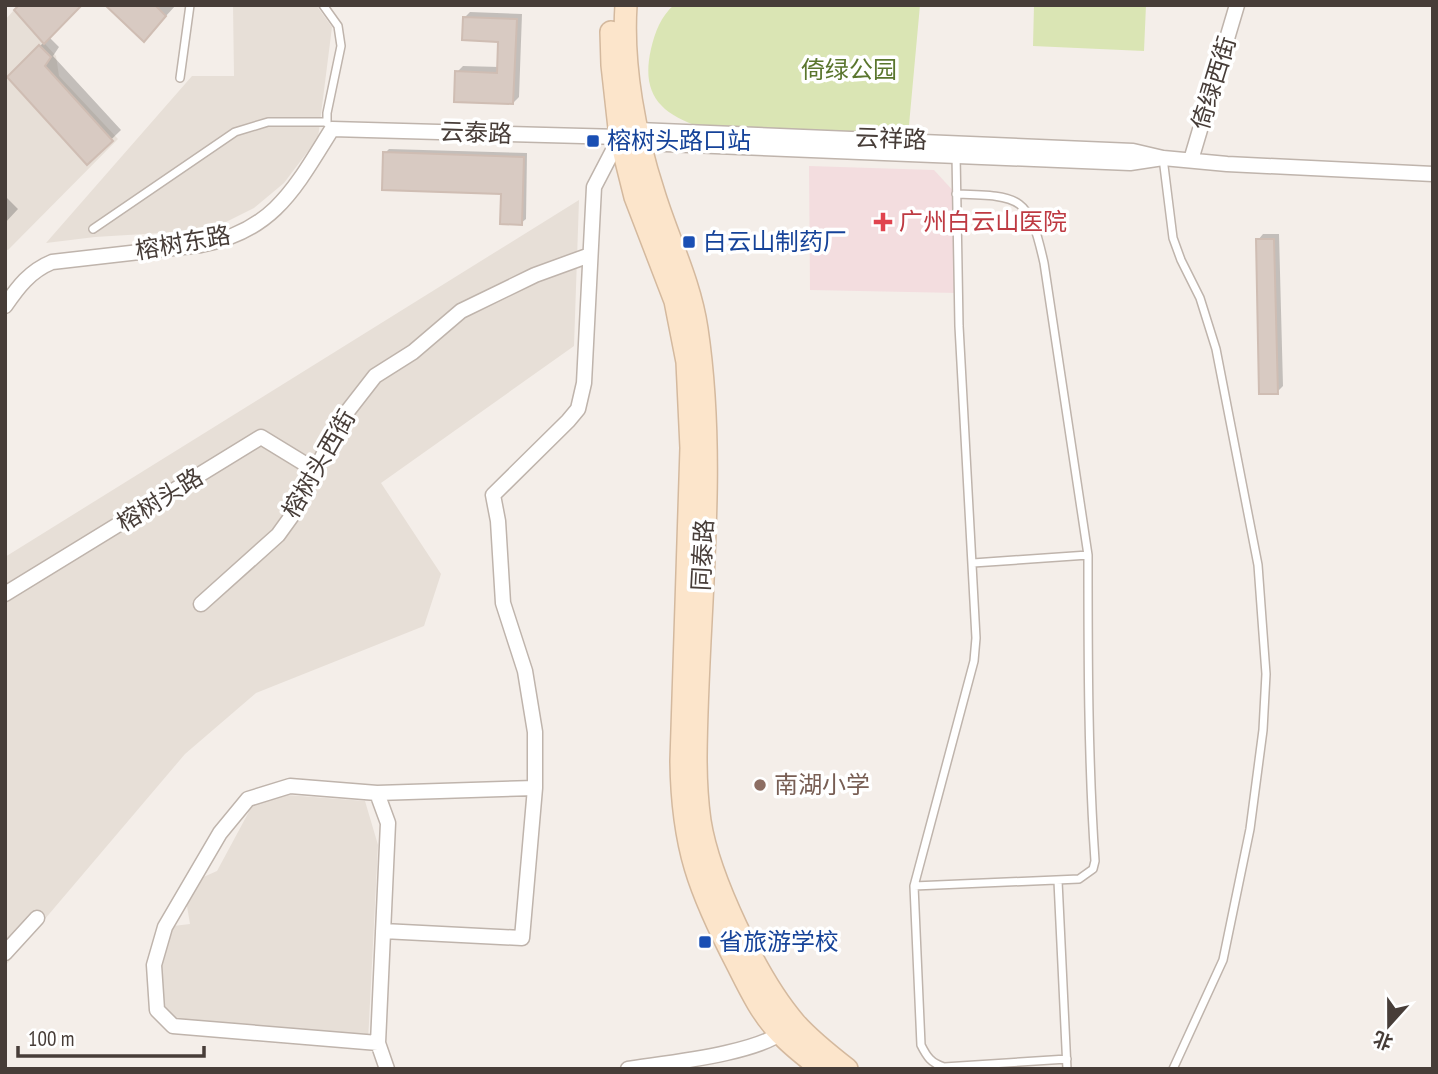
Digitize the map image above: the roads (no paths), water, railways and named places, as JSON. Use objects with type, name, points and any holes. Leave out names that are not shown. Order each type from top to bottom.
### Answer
[{"type":"main road","name":"同泰路","points":[[611,5],[612,65],[633,137]]},
{"type":"main road","name":"同泰路","points":[[626,5],[626,53],[635,197],[675,301],[687,362],[691,449],[681,761],[683,811],[689,847],[698,881],[712,915],[754,997],[787,1028],[822,1069]]},
{"type":"main road","name":"同泰路","points":[[787,1028],[817,1045],[848,1069]]},
{"type":"street","name":"倚绿西街","points":[[1191,160],[1237,5]]},
{"type":"street","name":"云泰路","points":[[329,126],[633,137]]},
{"type":"street","name":"榕树东路","points":[[5,306],[27,277],[52,262],[201,245],[221,241],[252,228],[268,216],[295,187],[329,126]]},
{"type":"street","name":"云祥路","points":[[633,137],[956,149],[1133,150],[1163,158],[1256,166],[1433,174]]},
{"type":"street","points":[[383,931],[523,938],[535,788],[535,732],[526,671],[503,603],[498,521],[493,495],[578,409],[584,383],[594,187],[633,137]]},
{"type":"street","name":"榕树头西街","points":[[201,604],[278,535],[296,510],[340,421],[375,376],[413,352],[461,311],[535,275],[590,255]]},
{"type":"street","name":"榕树头路","points":[[5,594],[261,437],[315,470]]},
{"type":"street","points":[[378,1043],[173,1026],[157,1010],[154,965],[164,927],[220,833],[248,799],[290,786],[377,793],[535,788]]},
{"type":"street","points":[[377,793],[388,823],[378,1043],[387,1069]]},
{"type":"street","points":[[5,953],[37,918]]},
{"type":"street","points":[[628,1069],[725,1052],[762,1042],[787,1028]]},
{"type":"lane","points":[[180,78],[190,5]]},
{"type":"lane","points":[[93,229],[235,132],[268,122],[329,126],[341,46],[338,26],[323,5]]},
{"type":"lane","points":[[956,149],[959,326],[976,638],[974,661],[914,886],[921,1045],[927,1058],[944,1067],[1067,1059]]},
{"type":"lane","points":[[1163,158],[1173,238],[1200,298],[1216,349],[1258,565],[1266,674],[1263,730],[1250,829],[1223,960],[1173,1069]]},
{"type":"lane","points":[[914,886],[1079,879],[1089,874],[1096,861],[1089,771],[1088,555],[1037,229],[1030,216],[1012,199],[956,194]]},
{"type":"lane","points":[[973,563],[1088,555]]},
{"type":"lane","points":[[1058,881],[1067,1069]]},
{"type":"place","name":"榕树头路口站","points":[[593,141]]},
{"type":"place","name":"广州白云山医院","points":[[883,222]]},
{"type":"place","name":"白云山制药厂","points":[[689,242]]},
{"type":"place","name":"南湖小学","points":[[760,785]]},
{"type":"place","name":"省旅游学校","points":[[705,942]]},
{"type":"park label","name":"倚绿公园","points":[[849,70]]}]
